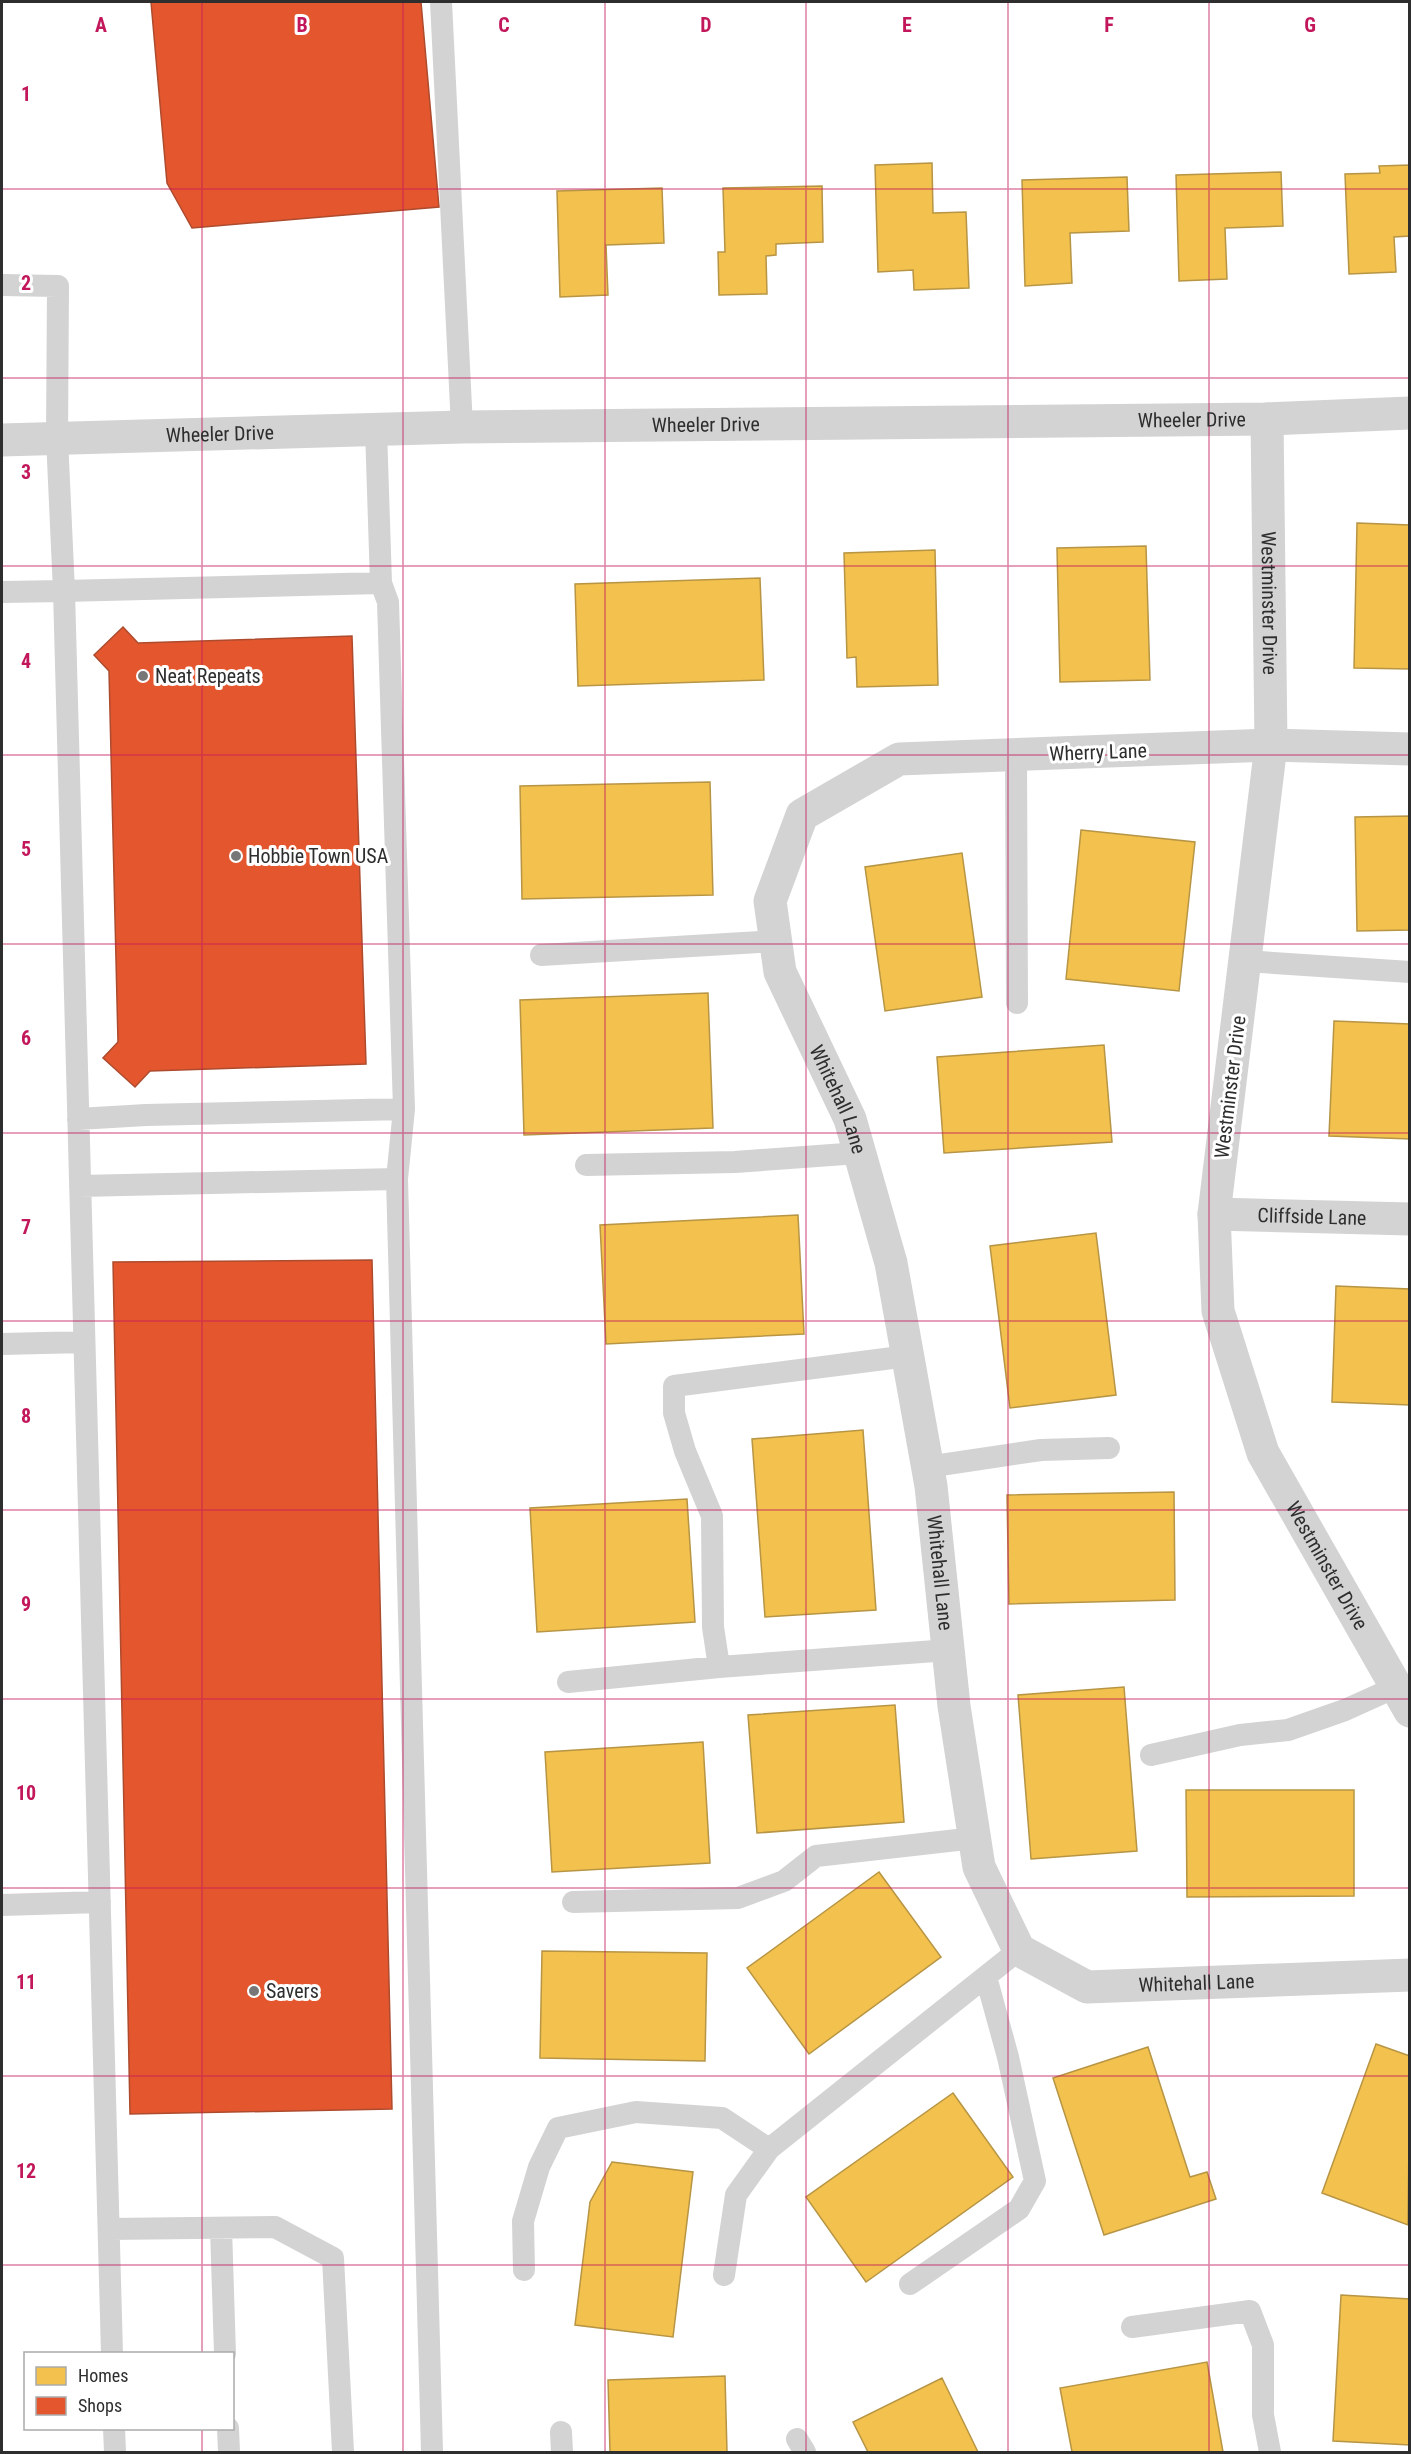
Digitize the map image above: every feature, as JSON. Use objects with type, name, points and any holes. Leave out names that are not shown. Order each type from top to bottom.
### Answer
[{"type":"street","name":"Wheeler Drive","points":[[2,440],[462,427],[1267,419],[1410,413]]},
{"type":"street","name":"Westminster Drive","points":[[1267,419],[1271,745],[1214,1214],[1218,1311],[1263,1453],[1403,1699]]},
{"type":"street","name":"Wherry Lane","points":[[802,814],[899,759],[1271,745],[1410,748]]},
{"type":"street","name":"Whitehall Lane","points":[[802,814],[770,901],[780,972],[850,1119],[891,1263],[927,1467],[954,1706],[979,1867],[1019,1950],[1087,1987],[1410,1975]]},
{"type":"street","name":"Cliffside Lane","points":[[1214,1214],[1410,1219]]},
{"type":"lane","points":[[441,2],[462,427]]},
{"type":"lane","points":[[2,285],[58,286],[57,438],[64,591],[112,2352]]},
{"type":"lane","points":[[376,429],[381,583],[388,602],[404,1109],[397,1179],[432,2452]]},
{"type":"lane","points":[[2,592],[381,583]]},
{"type":"lane","points":[[1016,754],[1017,1003]]},
{"type":"lane","points":[[541,955],[776,941]]},
{"type":"lane","points":[[1245,961],[1410,972]]},
{"type":"lane","points":[[78,1119],[404,1109]]},
{"type":"lane","points":[[586,1165],[735,1162],[860,1153]]},
{"type":"lane","points":[[80,1186],[397,1179]]},
{"type":"lane","points":[[2,1344],[84,1342]]},
{"type":"lane","points":[[719,1667],[713,1627],[712,1516],[685,1451],[674,1413],[674,1386],[908,1356]]},
{"type":"lane","points":[[927,1467],[1041,1450],[1109,1448]]},
{"type":"lane","points":[[568,1682],[719,1667],[949,1650]]},
{"type":"lane","points":[[1150,1755],[1240,1735],[1288,1730],[1345,1710],[1403,1699]]},
{"type":"lane","points":[[573,1902],[738,1898],[784,1881],[816,1856],[975,1838]]},
{"type":"lane","points":[[2,1905],[100,1902]]},
{"type":"lane","points":[[724,2275],[736,2195],[769,2149],[1019,1950]]},
{"type":"lane","points":[[910,2284],[1019,2209],[1035,2181],[1008,2057],[986,1977]]},
{"type":"lane","points":[[524,2270],[523,2221],[538,2167],[558,2128],[636,2112],[722,2118],[769,2149]]},
{"type":"lane","points":[[109,2229],[275,2227],[333,2258],[343,2452]]},
{"type":"lane","points":[[221,2228],[225,2352]]},
{"type":"lane","points":[[1132,2327],[1250,2311],[1263,2345],[1263,2415],[1270,2452]]},
{"type":"lane","points":[[114,2430],[115,2452]]},
{"type":"lane","points":[[228,2430],[229,2452]]},
{"type":"building: Homes","points":[[932,163],[933,213],[966,212],[969,288],[914,290],[913,270],[878,272],[875,165]]},
{"type":"building: Homes","points":[[1410,165],[1410,236],[1394,237],[1396,272],[1349,274],[1345,174],[1380,173],[1379,166]]},
{"type":"building: Homes","points":[[1281,172],[1283,226],[1225,228],[1227,279],[1179,281],[1176,175]]},
{"type":"building: Homes","points":[[1127,177],[1129,231],[1070,233],[1072,283],[1025,286],[1022,180]]},
{"type":"building: Homes","points":[[822,186],[823,242],[776,244],[776,255],[766,256],[767,294],[719,295],[718,252],[725,252],[723,188]]},
{"type":"building: Homes","points":[[662,188],[664,243],[606,245],[608,295],[560,297],[557,191]]},
{"type":"building: Homes","points":[[1357,523],[1410,525],[1410,669],[1354,668]]},
{"type":"building: Homes","points":[[1146,546],[1150,680],[1060,682],[1057,548]]},
{"type":"building: Homes","points":[[935,550],[938,685],[857,687],[856,657],[847,658],[844,553]]},
{"type":"building: Homes","points":[[760,578],[764,680],[578,686],[575,584]]},
{"type":"building: Homes","points":[[710,782],[713,895],[522,899],[520,786]]},
{"type":"building: Homes","points":[[1410,816],[1410,930],[1357,931],[1355,817]]},
{"type":"building: Homes","points":[[1081,830],[1195,842],[1179,991],[1066,979]]},
{"type":"building: Homes","points":[[962,853],[982,997],[885,1011],[865,867]]},
{"type":"building: Homes","points":[[708,993],[713,1128],[524,1135],[520,1000]]},
{"type":"building: Homes","points":[[1334,1021],[1410,1024],[1410,1139],[1329,1136]]},
{"type":"building: Homes","points":[[1104,1045],[1112,1142],[944,1153],[937,1057]]},
{"type":"building: Homes","points":[[798,1215],[804,1334],[606,1344],[600,1225]]},
{"type":"building: Homes","points":[[1096,1233],[1116,1395],[1010,1408],[990,1246]]},
{"type":"building: Homes","points":[[1336,1286],[1410,1289],[1410,1405],[1332,1402]]},
{"type":"building: Homes","points":[[863,1430],[876,1610],[765,1617],[752,1439]]},
{"type":"building: Homes","points":[[1174,1492],[1175,1600],[1009,1604],[1007,1495]]},
{"type":"building: Homes","points":[[687,1499],[695,1622],[537,1632],[530,1508]]},
{"type":"building: Homes","points":[[1124,1687],[1137,1851],[1031,1859],[1018,1695]]},
{"type":"building: Homes","points":[[895,1705],[904,1822],[757,1833],[748,1715]]},
{"type":"building: Homes","points":[[703,1742],[710,1863],[552,1872],[545,1752]]},
{"type":"building: Homes","points":[[1186,1790],[1354,1790],[1354,1896],[1187,1897]]},
{"type":"building: Homes","points":[[879,1872],[941,1957],[809,2054],[747,1968]]},
{"type":"building: Homes","points":[[542,1951],[707,1953],[705,2061],[540,2058]]},
{"type":"building: Homes","points":[[1376,2044],[1410,2056],[1408,2225],[1322,2193]]},
{"type":"building: Homes","points":[[1148,2047],[1190,2177],[1207,2172],[1216,2199],[1104,2235],[1053,2078]]},
{"type":"building: Homes","points":[[953,2093],[1013,2177],[866,2282],[806,2197]]},
{"type":"building: Homes","points":[[612,2162],[693,2172],[673,2337],[575,2325],[590,2202]]},
{"type":"building: Homes","points":[[1341,2295],[1410,2299],[1410,2445],[1333,2441]]},
{"type":"building: Homes","points":[[1207,2362],[1223,2452],[1072,2452],[1060,2388]]},
{"type":"building: Homes","points":[[725,2376],[727,2452],[610,2452],[608,2380]]},
{"type":"building: Homes","points":[[942,2378],[978,2452],[868,2452],[853,2422]]},
{"type":"building: Shops","points":[[151,2],[421,2],[439,207],[192,228],[167,183]]},
{"type":"building: Shops","name":"Hobbie Town USA","points":[[123,627],[138,643],[352,636],[366,1064],[150,1071],[135,1087],[103,1058],[118,1042],[109,671],[94,655]]},
{"type":"building: Shops","points":[[372,1260],[392,2109],[130,2114],[113,1262]]},
{"type":"place","name":"Neat Repeats","points":[[143,676]]},
{"type":"place","name":"Hobbie Town USA","points":[[236,856]]},
{"type":"place","name":"Savers","points":[[254,1991]]}]
